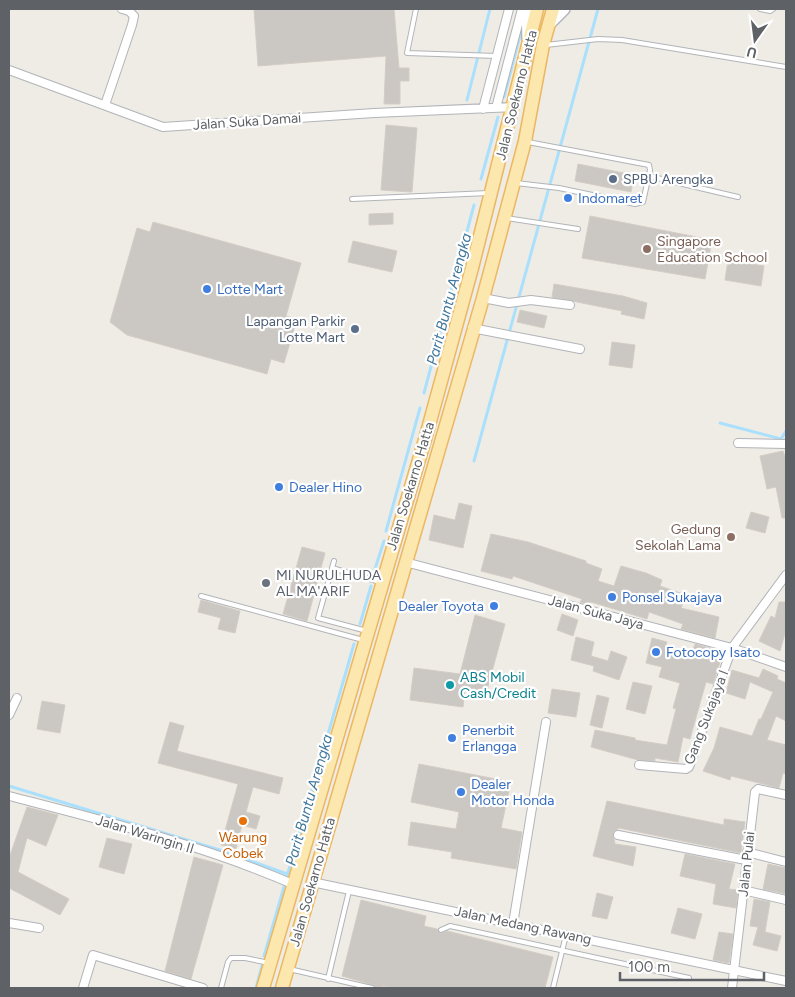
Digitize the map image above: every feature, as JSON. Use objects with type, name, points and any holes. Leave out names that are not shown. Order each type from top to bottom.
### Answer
[{"type":"main road","name":"Jalan Soekarno Hatta","points":[[263,988],[381,582],[426,436],[491,193],[537,9]]},
{"type":"main road","name":"Jalan Soekarno Hatta","points":[[282,988],[482,298],[525,141],[543,45],[553,9]]},
{"type":"main road","points":[[426,436],[442,440]]},
{"type":"street","points":[[105,105],[134,16],[129,11],[122,9]]},
{"type":"street","points":[[483,108],[508,9]]},
{"type":"street","points":[[496,108],[522,9]]},
{"type":"street","points":[[527,9],[529,43]]},
{"type":"street","name":"Jalan Soekarno Hatta","points":[[549,24],[564,9]]},
{"type":"street","name":"Jalan Suka Damai","points":[[9,70],[163,127],[374,113],[513,107]]},
{"type":"street","points":[[482,298],[509,303],[530,300],[570,305]]},
{"type":"street","points":[[472,328],[580,348]]},
{"type":"street","points":[[738,443],[786,444]]},
{"type":"street","name":"Jalan Suka Jaya","points":[[405,562],[732,648],[786,668]]},
{"type":"street","points":[[732,648],[785,579]]},
{"type":"street","name":"Gang Sukajaya I","points":[[639,765],[683,769],[689,767],[732,648]]},
{"type":"street","points":[[9,715],[17,698]]},
{"type":"street","points":[[513,924],[546,722]]},
{"type":"street","name":"Jalan Pulai","points":[[732,988],[746,856],[756,790],[785,792]]},
{"type":"street","name":"Jalan Waringin II","points":[[9,796],[214,854],[293,884]]},
{"type":"street","points":[[618,835],[786,862]]},
{"type":"street","name":"Jalan Medang Rawang","points":[[312,882],[786,981]]},
{"type":"street","points":[[743,890],[786,900]]},
{"type":"street","points":[[9,923],[39,928]]},
{"type":"street","points":[[83,988],[93,955],[203,988]]},
{"type":"lane","points":[[416,9],[408,53],[497,56]]},
{"type":"lane","points":[[760,9],[770,11],[773,9]]},
{"type":"lane","points":[[543,45],[598,39],[622,40],[786,67]]},
{"type":"lane","points":[[514,182],[559,188],[638,204],[643,202],[650,168],[646,164],[525,141]]},
{"type":"lane","points":[[649,176],[738,197]]},
{"type":"lane","points":[[352,199],[491,193]]},
{"type":"lane","points":[[504,217],[578,229]]},
{"type":"lane","points":[[334,561],[318,618],[366,636]]},
{"type":"lane","points":[[332,568],[381,582]]},
{"type":"lane","points":[[201,596],[366,636]]},
{"type":"lane","points":[[328,978],[349,891]]},
{"type":"lane","points":[[441,930],[450,926],[689,978]]},
{"type":"lane","points":[[553,988],[564,951],[566,935]]},
{"type":"lane","points":[[221,988],[228,962],[231,958],[245,958],[271,963]]},
{"type":"lane","points":[[287,969],[372,988]]},
{"type":"building","points":[[254,9],[394,9],[399,68],[409,68],[409,81],[400,81],[400,104],[384,104],[386,56],[258,66]]},
{"type":"building","points":[[386,125],[417,128],[412,192],[381,190]]},
{"type":"building","points":[[578,164],[634,175],[631,192],[575,181]]},
{"type":"building","points":[[393,213],[393,224],[369,225],[369,214]]},
{"type":"building","name":"Singapore Education School","points":[[590,216],[712,240],[705,279],[582,258]]},
{"type":"building","name":"Lotte Mart","points":[[153,222],[301,263],[286,316],[297,319],[284,363],[271,359],[267,374],[127,335],[110,322],[137,228],[150,232]]},
{"type":"building","points":[[353,241],[397,251],[392,272],[348,262]]},
{"type":"building","points":[[728,260],[764,266],[761,286],[725,280]]},
{"type":"building","points":[[554,284],[623,296],[647,303],[644,319],[621,314],[622,311],[552,297]]},
{"type":"building","points":[[520,310],[547,316],[544,328],[517,322]]},
{"type":"building","points":[[612,342],[635,345],[632,368],[609,365]]},
{"type":"building","points":[[783,451],[786,459],[786,518],[782,518],[776,487],[767,489],[760,456]]},
{"type":"building","points":[[459,503],[472,506],[463,548],[429,540],[434,515],[455,520]]},
{"type":"building","points":[[751,512],[769,517],[765,533],[746,528]]},
{"type":"building","points":[[491,534],[528,542],[586,561],[586,563],[602,569],[598,581],[614,586],[621,566],[662,580],[660,586],[686,595],[681,608],[719,617],[715,638],[681,629],[683,624],[649,612],[647,619],[591,602],[590,605],[583,603],[580,602],[582,599],[513,576],[512,579],[481,571]]},
{"type":"building","points":[[302,547],[325,553],[307,621],[283,614]]},
{"type":"building","points":[[201,600],[240,611],[235,633],[218,629],[221,618],[198,612]]},
{"type":"building","points":[[779,602],[786,602],[786,630],[780,651],[759,641],[771,616],[775,618]]},
{"type":"building","points":[[562,614],[578,620],[573,636],[557,630]]},
{"type":"building","points":[[475,615],[505,624],[486,694],[465,690],[463,707],[410,700],[414,668],[460,674]]},
{"type":"building","points":[[576,637],[594,642],[591,656],[608,661],[611,651],[627,657],[619,680],[593,671],[594,666],[571,660]]},
{"type":"building","points":[[652,638],[667,642],[665,649],[691,656],[695,644],[712,649],[711,653],[722,656],[713,684],[706,682],[690,739],[683,737],[678,762],[655,758],[655,761],[638,760],[591,747],[595,730],[635,738],[635,740],[667,745],[676,709],[673,708],[680,683],[659,677],[662,667],[646,663]]},
{"type":"building","points":[[763,669],[778,676],[777,679],[786,683],[786,721],[776,716],[767,740],[786,745],[786,774],[783,773],[779,788],[731,776],[730,780],[703,771],[714,748],[720,727],[752,736],[773,692],[750,682],[745,699],[726,693],[732,670],[759,678]]},
{"type":"building","points":[[633,682],[652,686],[645,714],[626,709]]},
{"type":"building","points":[[552,689],[580,693],[576,717],[548,713]]},
{"type":"building","points":[[597,695],[609,698],[602,728],[590,725]]},
{"type":"building","points":[[42,701],[65,705],[60,733],[37,729]]},
{"type":"building","points":[[170,722],[184,726],[177,751],[283,778],[279,794],[253,787],[246,812],[260,816],[256,829],[242,825],[236,849],[221,845],[238,784],[158,763]]},
{"type":"building","points":[[419,764],[511,782],[501,828],[522,832],[516,869],[451,858],[452,852],[408,845],[411,822],[456,829],[459,812],[411,802]]},
{"type":"building","points":[[607,801],[724,825],[724,819],[745,822],[741,853],[619,828],[613,833],[615,844],[636,847],[633,866],[593,856]]},
{"type":"building","points":[[27,807],[58,815],[46,846],[27,838],[18,872],[69,899],[60,915],[9,888],[9,858]]},
{"type":"building","points":[[107,838],[132,844],[124,874],[99,867]]},
{"type":"building","points":[[685,854],[735,864],[729,889],[738,890],[736,908],[713,904],[716,884],[680,876]]},
{"type":"building","points":[[194,857],[223,865],[191,979],[165,971]]},
{"type":"building","points":[[768,864],[786,868],[786,894],[763,889]]},
{"type":"building","points":[[597,893],[613,897],[607,919],[592,916]]},
{"type":"building","points":[[754,899],[770,902],[765,932],[781,936],[777,951],[753,945],[758,927],[750,926]]},
{"type":"building","points":[[361,900],[426,916],[424,926],[437,929],[440,934],[447,931],[553,957],[545,988],[391,988],[383,986],[382,988],[376,988],[373,985],[342,976]]},
{"type":"building","points":[[678,908],[702,914],[695,939],[671,933]]},
{"type":"building","points":[[719,932],[733,934],[729,963],[713,960]]},
{"type":"waterway","points":[[467,100],[490,9]]},
{"type":"waterway","points":[[474,461],[598,9]]},
{"type":"waterway","name":"Parit Buntu Arengka","points":[[504,97],[523,24]]},
{"type":"waterway","name":"Parit Buntu Arengka","points":[[481,179],[498,117]]},
{"type":"waterway","name":"Parit Buntu Arengka","points":[[424,393],[474,205]]},
{"type":"waterway","name":"Parit Buntu Arengka","points":[[386,531],[420,408]]},
{"type":"waterway","points":[[720,423],[781,439],[786,431]]},
{"type":"waterway","name":"Parit Buntu Arengka","points":[[373,575],[384,541]]},
{"type":"waterway","name":"Parit Buntu Arengka","points":[[360,624],[371,586]]},
{"type":"waterway","name":"Parit Buntu Arengka","points":[[264,956],[354,644]]},
{"type":"waterway","points":[[9,786],[223,851],[287,874]]},
{"type":"waterway","name":"Parit Buntu Arengka","points":[[256,988],[262,966]]},
{"type":"place","name":"SPBU Arengka","points":[[613,179]]},
{"type":"place","name":"Indomaret","points":[[568,198]]},
{"type":"place","name":"Singapore Education School","points":[[647,249]]},
{"type":"place","name":"Lotte Mart","points":[[207,289]]},
{"type":"place","name":"Lapangan Parkir Lotte Mart","points":[[355,329]]},
{"type":"place","name":"Dealer Hino","points":[[279,487]]},
{"type":"place","name":"Gedung Sekolah Lama","points":[[731,537]]},
{"type":"place","name":"MI NURULHUDA AL MA'ARIF","points":[[266,583]]},
{"type":"place","name":"Ponsel Sukajaya","points":[[612,597]]},
{"type":"place","name":"Dealer Toyota","points":[[494,606]]},
{"type":"place","name":"Fotocopy Isato","points":[[656,652]]},
{"type":"place","name":"ABS Mobil Cash/Credit","points":[[450,685]]},
{"type":"place","name":"Penerbit Erlangga","points":[[452,738]]},
{"type":"place","name":"Dealer Motor Honda","points":[[461,792]]},
{"type":"place","name":"Warung Cobek","points":[[243,821]]}]
